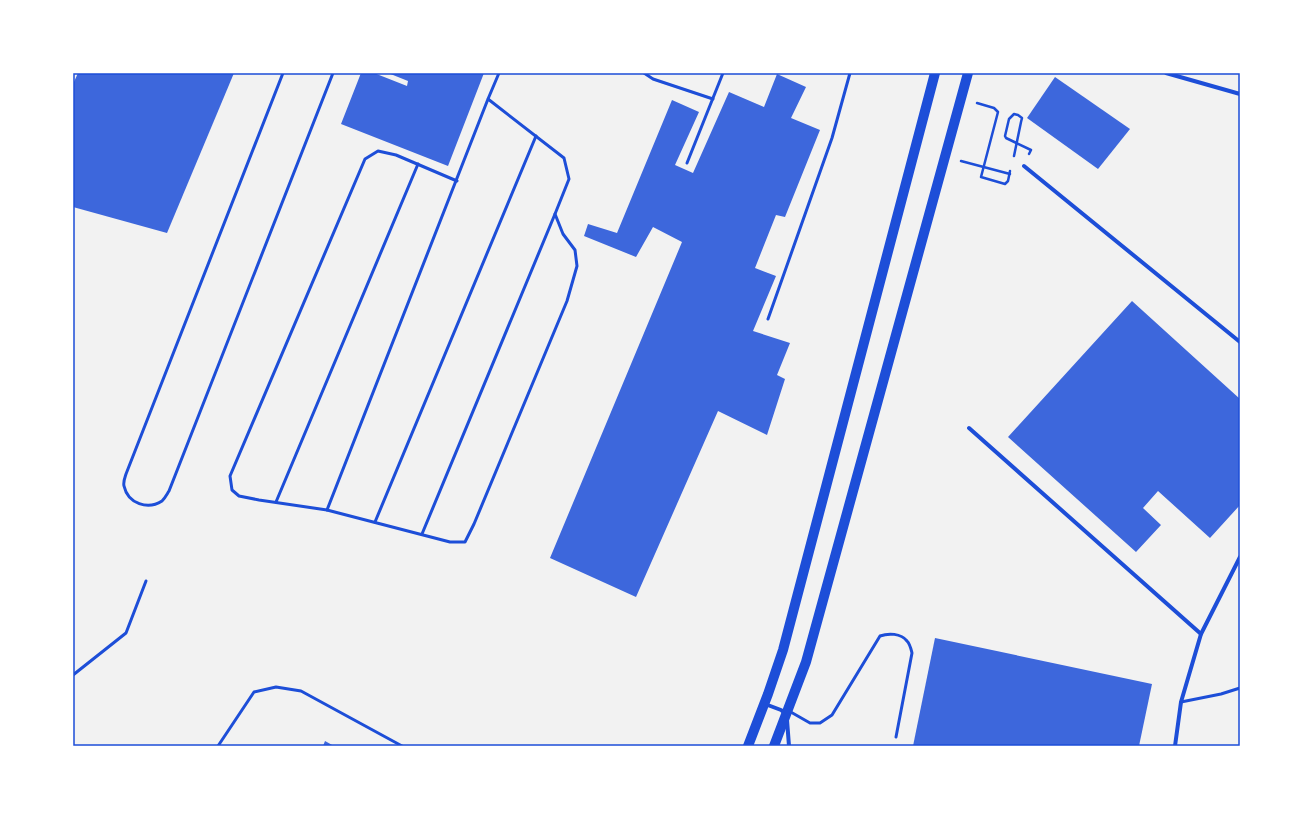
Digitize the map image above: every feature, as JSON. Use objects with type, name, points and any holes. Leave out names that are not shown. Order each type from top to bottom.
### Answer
[{"type":"main road","points":[[748,746],[765,703],[783,650],[935,73]]},
{"type":"main road","points":[[774,746],[788,713],[806,662],[968,73]]},
{"type":"street","points":[[1166,73],[1240,94]]},
{"type":"street","points":[[1024,166],[1240,342]]},
{"type":"street","points":[[968,428],[1201,634]]},
{"type":"street","points":[[1175,746],[1181,702],[1201,634],[1240,557]]},
{"type":"street","points":[[765,703],[788,713],[789,746]]},
{"type":"lane","points":[[283,73],[126,474],[124,485],[128,495],[137,504],[152,506],[163,500],[169,491],[333,73]]},
{"type":"lane","points":[[328,510],[499,73]]},
{"type":"lane","points":[[644,73],[653,79],[713,99]]},
{"type":"lane","points":[[687,163],[723,73]]},
{"type":"lane","points":[[768,319],[832,138],[850,73]]},
{"type":"lane","points":[[422,534],[569,179],[564,158],[488,99]]},
{"type":"lane","points":[[375,522],[536,136]]},
{"type":"lane","points":[[457,181],[396,155],[378,151],[365,159],[230,476],[232,490],[239,496],[328,510],[450,542],[465,542],[567,301],[577,266],[575,250],[563,234],[555,214]]},
{"type":"lane","points":[[276,502],[418,164]]},
{"type":"lane","points":[[73,675],[126,633],[146,581]]},
{"type":"lane","points":[[788,713],[810,723],[820,723],[832,715],[880,636],[887,633],[902,636],[908,641],[912,653],[896,737]]},
{"type":"lane","points":[[218,746],[254,692],[276,687],[301,691],[402,746]]},
{"type":"lane","points":[[1181,702],[1221,694],[1240,688]]},
{"type":"path","points":[[971,102],[994,108],[998,112],[981,177],[1005,184],[1008,181],[1011,166]]},
{"type":"path","points":[[1013,159],[1021,122],[1022,118],[1014,114],[1009,119],[1005,136],[1006,138],[1031,150],[1024,166]]},
{"type":"path","points":[[965,162],[1010,174]]},
{"type":"building","points":[[78,73],[234,73],[167,233],[73,207],[73,84]]},
{"type":"building","points":[[361,73],[374,73],[407,86],[408,81],[388,73],[484,73],[448,166],[341,124]]},
{"type":"building","points":[[777,74],[806,87],[791,118],[820,130],[785,217],[776,215],[755,268],[776,276],[753,331],[790,343],[777,375],[785,379],[767,435],[718,411],[636,597],[550,558],[682,242],[653,227],[636,257],[584,236],[588,224],[617,233],[672,100],[699,112],[675,165],[693,173],[729,92],[764,107]]},
{"type":"building","points":[[1055,77],[1130,129],[1098,169],[1027,118]]},
{"type":"building","points":[[1132,301],[1240,399],[1240,505],[1210,538],[1158,491],[1143,508],[1161,525],[1136,552],[1008,437]]},
{"type":"building","points":[[935,638],[1152,684],[1139,746],[913,746]]},
{"type":"building","points":[[325,741],[334,746],[323,746]]}]
